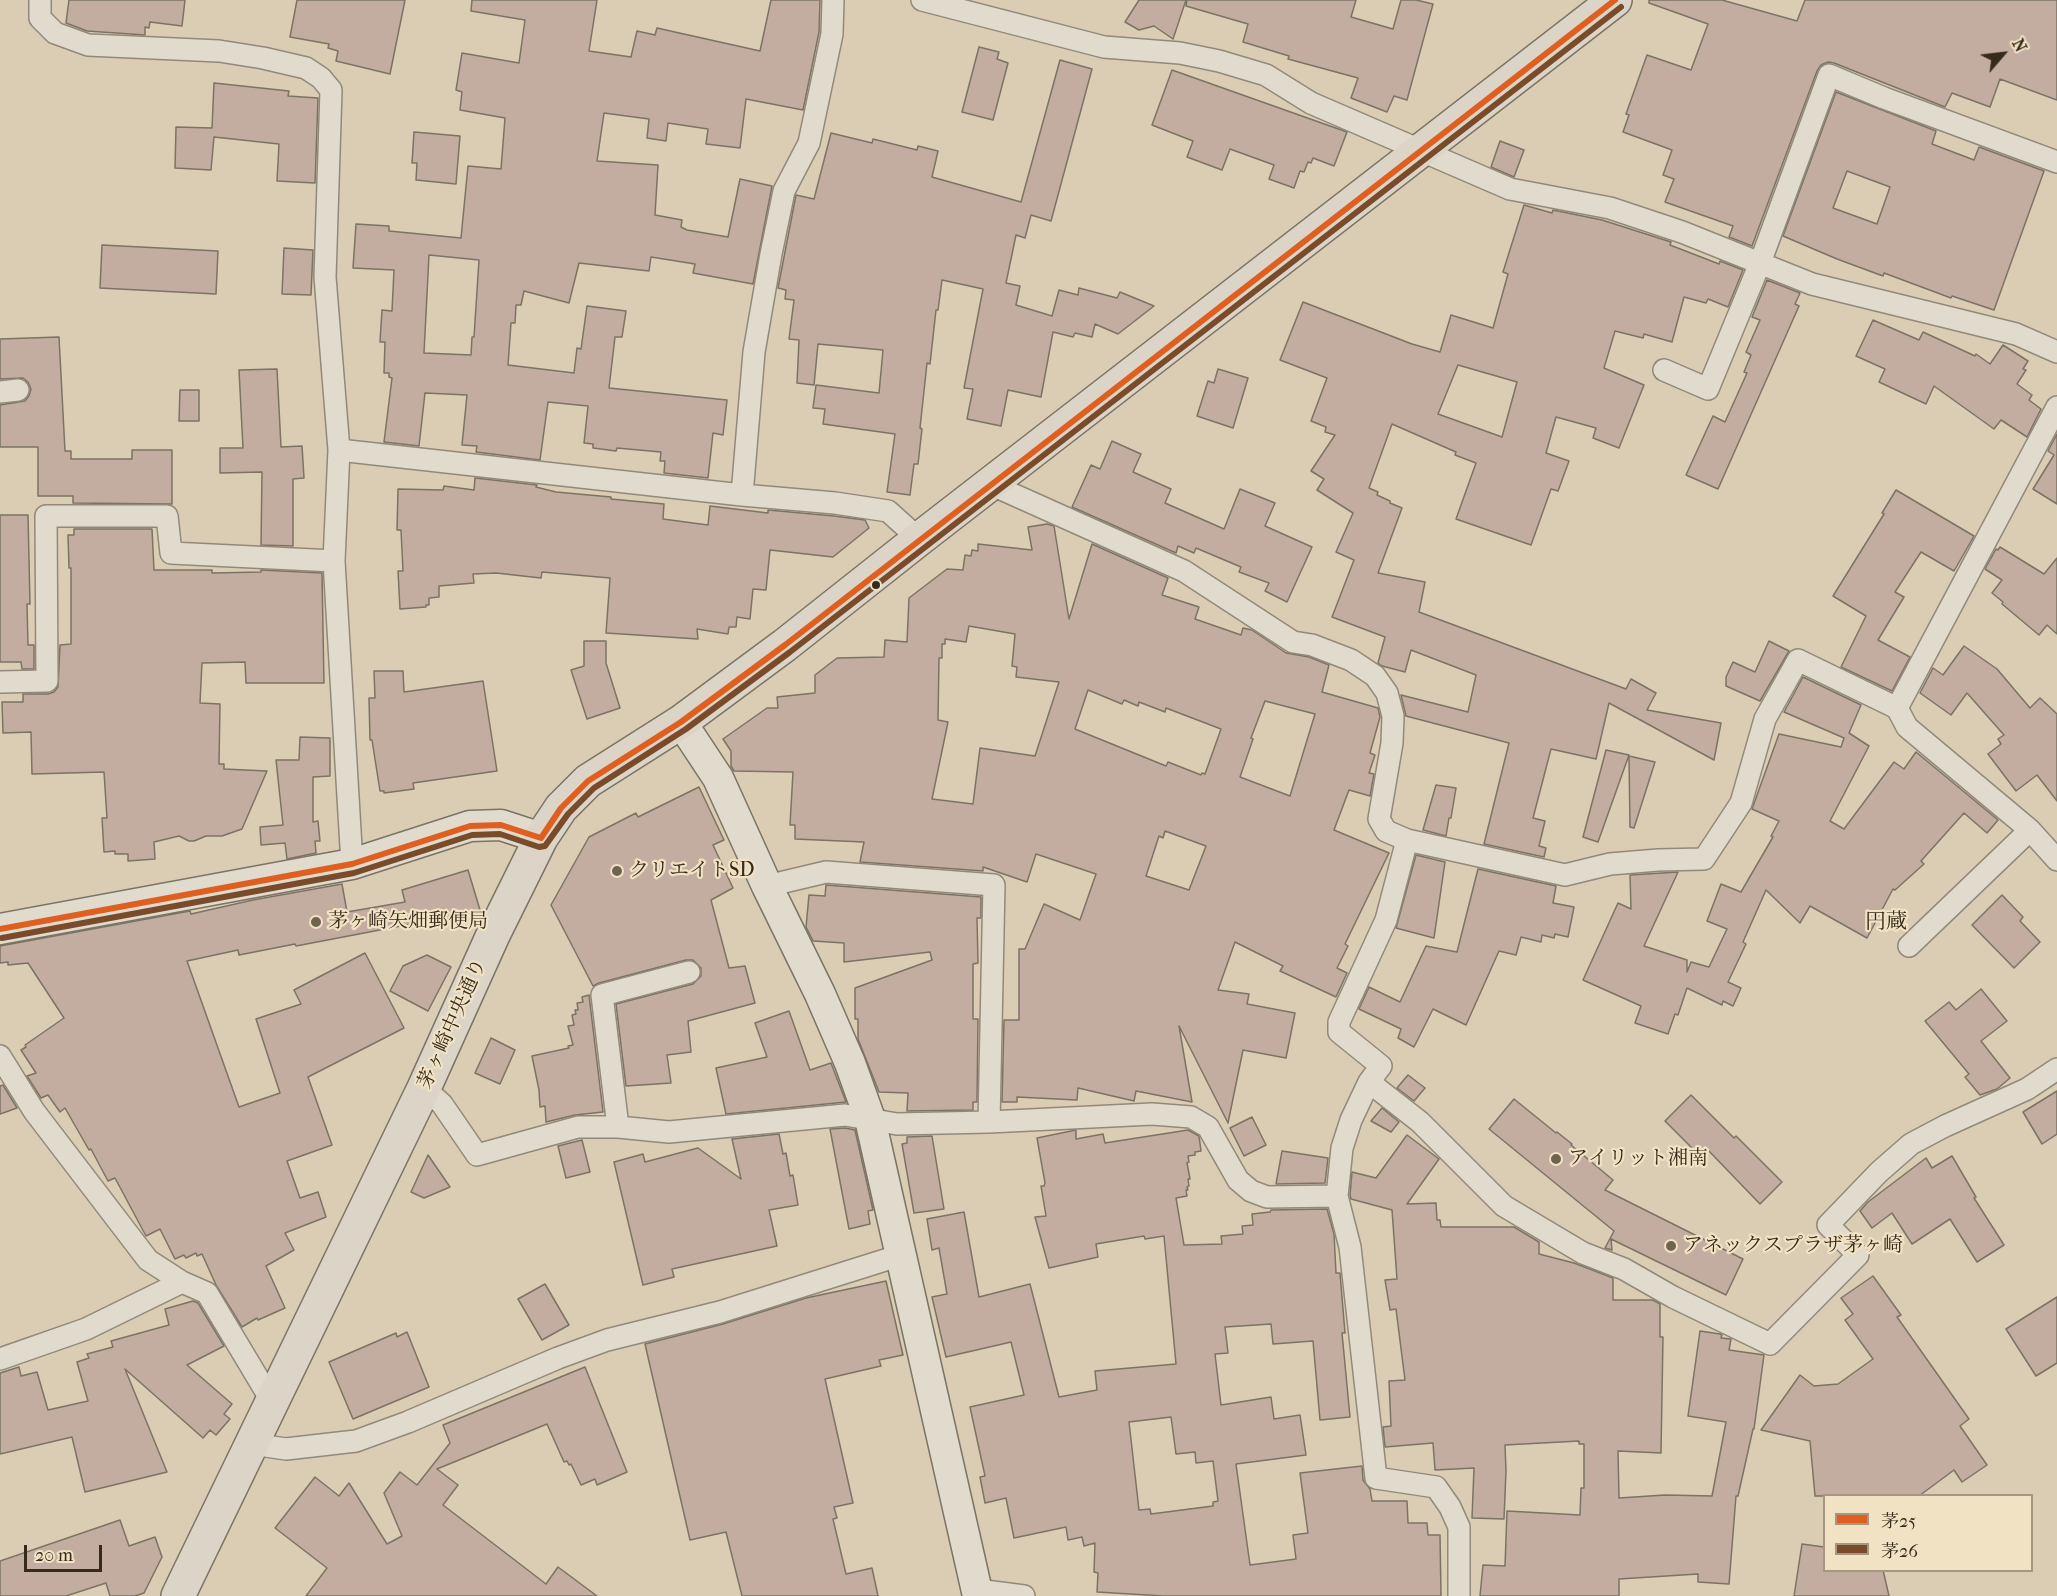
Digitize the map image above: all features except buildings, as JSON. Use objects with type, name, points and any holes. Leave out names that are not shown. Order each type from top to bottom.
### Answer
[{"type":"main road","name":"茅ヶ崎中央通り","points":[[178,1596],[424,1088],[493,935],[541,838],[561,808],[588,781],[681,722],[784,645],[1615,0]]},
{"type":"street","points":[[40,0],[40,18],[55,33],[88,45],[219,51],[263,58],[306,68],[321,78],[331,90],[325,277],[339,450],[334,561],[352,864]]},
{"type":"street","points":[[742,495],[754,352],[771,254],[784,191],[809,143],[832,34],[833,0]]},
{"type":"street","points":[[922,0],[948,3],[1104,47],[1180,53],[1219,61],[1266,75],[1311,103],[1510,189],[1610,207],[1682,232],[1812,284],[2016,334],[2057,352]]},
{"type":"street","points":[[1664,370],[1708,389],[1760,262],[1829,75],[1884,98],[2057,162]]},
{"type":"street","points":[[1897,708],[2057,407]]},
{"type":"street","points":[[339,450],[742,495],[836,503],[888,511],[919,539]]},
{"type":"street","points":[[990,484],[1184,571],[1293,642],[1312,645],[1352,660],[1375,676],[1387,693],[1393,716],[1392,743],[1379,819],[1386,831],[1407,840],[1565,875],[1610,864],[1658,860],[1704,860],[1741,803],[1766,719],[1798,660],[1897,708],[1907,727],[2030,830],[2057,860]]},
{"type":"street","points":[[0,682],[47,681],[46,516],[167,516],[171,553],[334,561]]},
{"type":"street","points":[[681,722],[718,778],[767,886],[820,994],[850,1063],[870,1119],[978,1593],[1024,1596]]},
{"type":"street","points":[[0,929],[352,864],[470,826],[501,825],[541,838]]},
{"type":"street","points":[[1909,946],[2030,830]]},
{"type":"street","points":[[1407,840],[1386,920],[1339,1022],[1339,1032],[1381,1066],[1369,1082],[1351,1120],[1342,1148],[1337,1196],[1350,1247],[1376,1478],[1437,1487],[1459,1527],[1459,1596]]},
{"type":"street","points":[[767,886],[826,872],[994,885],[989,1122]]},
{"type":"street","points":[[618,1127],[602,995],[689,972]]},
{"type":"street","points":[[2,1064],[34,1111],[148,1260],[182,1282],[207,1293],[271,1400]]},
{"type":"street","points":[[1369,1082],[1420,1122],[1504,1206],[1584,1253],[1624,1269],[1673,1297],[1770,1344],[1858,1255],[1828,1225],[1879,1172],[1911,1144],[2027,1089],[2057,1069]]},
{"type":"street","points":[[424,1088],[442,1104],[477,1155],[578,1127],[618,1127],[669,1132],[845,1115],[897,1124],[1152,1114],[1191,1118],[1208,1127],[1238,1180],[1251,1191],[1267,1197],[1337,1196]]},
{"type":"street","points":[[252,1444],[286,1449],[356,1441],[607,1340],[720,1312],[900,1256]]},
{"type":"street","points":[[0,1359],[87,1329],[182,1282]]},
{"type":"transit line","name":"茅25","points":[[0,929],[352,864],[470,826],[501,825],[541,838],[561,808],[588,781],[681,722],[785,645],[1615,0]]},
{"type":"transit line","name":"茅26","points":[[2,938],[354,873],[472,835],[500,834],[539,847],[545,846],[568,814],[594,788],[686,729],[790,652],[1621,7]]},
{"type":"place","name":"クリエイトSD","points":[[617,871]]},
{"type":"place","name":"茅ヶ崎矢畑郵便局","points":[[316,922]]},
{"type":"place","name":"アイリット湘南","points":[[1556,1159]]},
{"type":"place","name":"アネックスプラザ茅ヶ崎","points":[[1671,1246]]},
{"type":"district","name":"円蔵","points":[[1886,923]]}]
